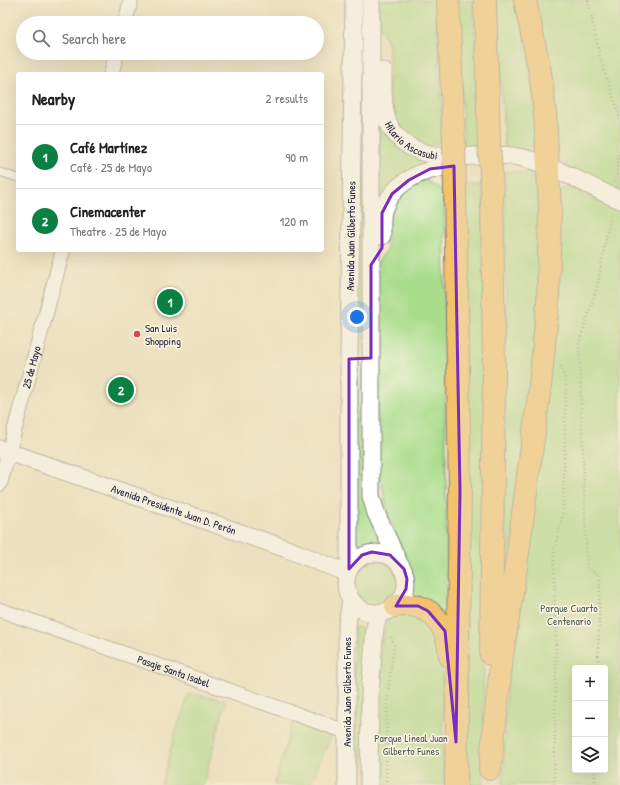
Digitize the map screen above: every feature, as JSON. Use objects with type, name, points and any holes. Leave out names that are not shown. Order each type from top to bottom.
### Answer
[{"type":"highway","points":[[448,0],[454,142],[460,491],[456,785]]},
{"type":"highway","points":[[485,0],[492,191],[494,382],[490,777]]},
{"type":"highway","points":[[490,777],[502,656],[524,504],[547,317],[550,209],[540,164],[545,113],[540,72],[525,0]]},
{"type":"highway","points":[[388,609],[408,604],[418,606],[428,611],[445,631],[449,645],[456,742]]},
{"type":"street","points":[[127,16],[131,0]]},
{"type":"street","name":"Avenida Juan Gilberto Funes","points":[[348,571],[348,359],[354,0]]},
{"type":"street","name":"Avenida Juan Gilberto Funes","points":[[371,0],[372,496],[376,513],[398,561]]},
{"type":"street","name":"Hilario Ascasubi","points":[[372,29],[382,50],[383,103],[386,117],[397,136],[405,143],[416,150],[434,156],[511,155],[540,164],[617,198]]},
{"type":"street","points":[[112,72],[115,60]]},
{"type":"street","name":"Hilario Ascasubi","points":[[371,265],[382,248],[382,213],[386,203],[399,187],[420,173],[440,167],[540,164]]},
{"type":"street","name":"25 de Mayo","points":[[0,484],[4,450],[62,252]]},
{"type":"street","points":[[348,359],[372,358]]},
{"type":"street","name":"Avenida Presidente Juan D. Perón","points":[[4,450],[348,571]]},
{"type":"street","points":[[372,552],[386,554],[398,561],[404,569],[407,584],[403,598],[388,609],[363,610],[351,600],[346,585],[348,571],[354,561],[362,555],[372,552]]},
{"type":"street","name":"Avenida Juan Gilberto Funes","points":[[347,785],[347,625],[351,600]]},
{"type":"street","name":"Avenida Juan Gilberto Funes","points":[[369,785],[370,693],[375,627],[388,609]]},
{"type":"street","name":"Pasaje Santa Isabel","points":[[0,610],[347,732]]},
{"type":"lane","points":[[0,172],[16,177]]},
{"type":"path","points":[[588,0],[601,60],[620,117]]},
{"type":"path","points":[[598,665],[600,575],[587,569],[578,344],[598,287],[617,198],[620,148]]},
{"type":"path","points":[[554,785],[556,662],[554,550],[563,513],[566,382],[559,361]]},
{"type":"path","points":[[386,785],[387,701],[394,644],[390,633]]},
{"type":"path","points":[[595,773],[595,785]]},
{"type":"highlighted area","points":[[454,166],[460,491],[456,742],[445,631],[428,611],[418,606],[396,606],[406,589],[407,579],[404,569],[390,555],[372,552],[362,555],[349,569],[349,359],[371,358],[371,265],[382,248],[382,213],[392,194],[409,180],[430,169]]},
{"type":"green space","points":[[378,0],[437,0],[443,141],[425,148],[416,145],[396,125],[389,93],[389,43],[379,25]]},
{"type":"green space","points":[[457,0],[473,0],[483,146],[464,146]]},
{"type":"green space","points":[[496,0],[519,0],[540,136],[537,142],[530,149],[522,152],[505,154]]},
{"type":"green space","points":[[532,0],[620,0],[620,190],[571,170],[557,157]]},
{"type":"green space","points":[[379,118],[442,161],[379,211]]},
{"type":"green space","points":[[364,166],[364,349],[355,349],[356,167]]},
{"type":"green space","points":[[505,171],[528,173],[535,179],[543,198],[541,306],[505,601],[503,531],[506,318]]},
{"type":"green space","points":[[422,177],[442,192],[444,201],[447,618],[409,597],[412,583],[410,569],[388,515],[378,464],[377,263],[387,250],[388,213],[392,201]]},
{"type":"green space","points":[[464,185],[483,185],[485,472],[483,785],[466,785]]},
{"type":"green space","name":"Parque Cuarto Centenario","points":[[571,187],[620,211],[620,785],[503,785],[506,690],[556,202],[560,191]]},
{"type":"green space","points":[[355,371],[363,371],[386,548],[368,546],[354,555]]},
{"type":"green space","points":[[377,562],[392,568],[398,583],[392,598],[377,604],[362,598],[356,583],[362,568]]},
{"type":"green space","name":"Parque Lineal Juan Gilberto Funes","points":[[391,613],[424,614],[442,652],[444,785],[376,785],[379,667],[386,624]]},
{"type":"green space","points":[[354,626],[368,632],[362,785],[353,785]]},
{"type":"green space","points":[[189,694],[226,700],[203,785],[161,785],[174,737]]},
{"type":"green space","points":[[292,723],[331,736],[310,785],[274,785]]},
{"type":"place","name":"Café Martínez","points":[[170,302]]},
{"type":"place","name":"San Luis Shopping","points":[[137,334]]},
{"type":"place","name":"Cinemacenter","points":[[121,390]]}]
